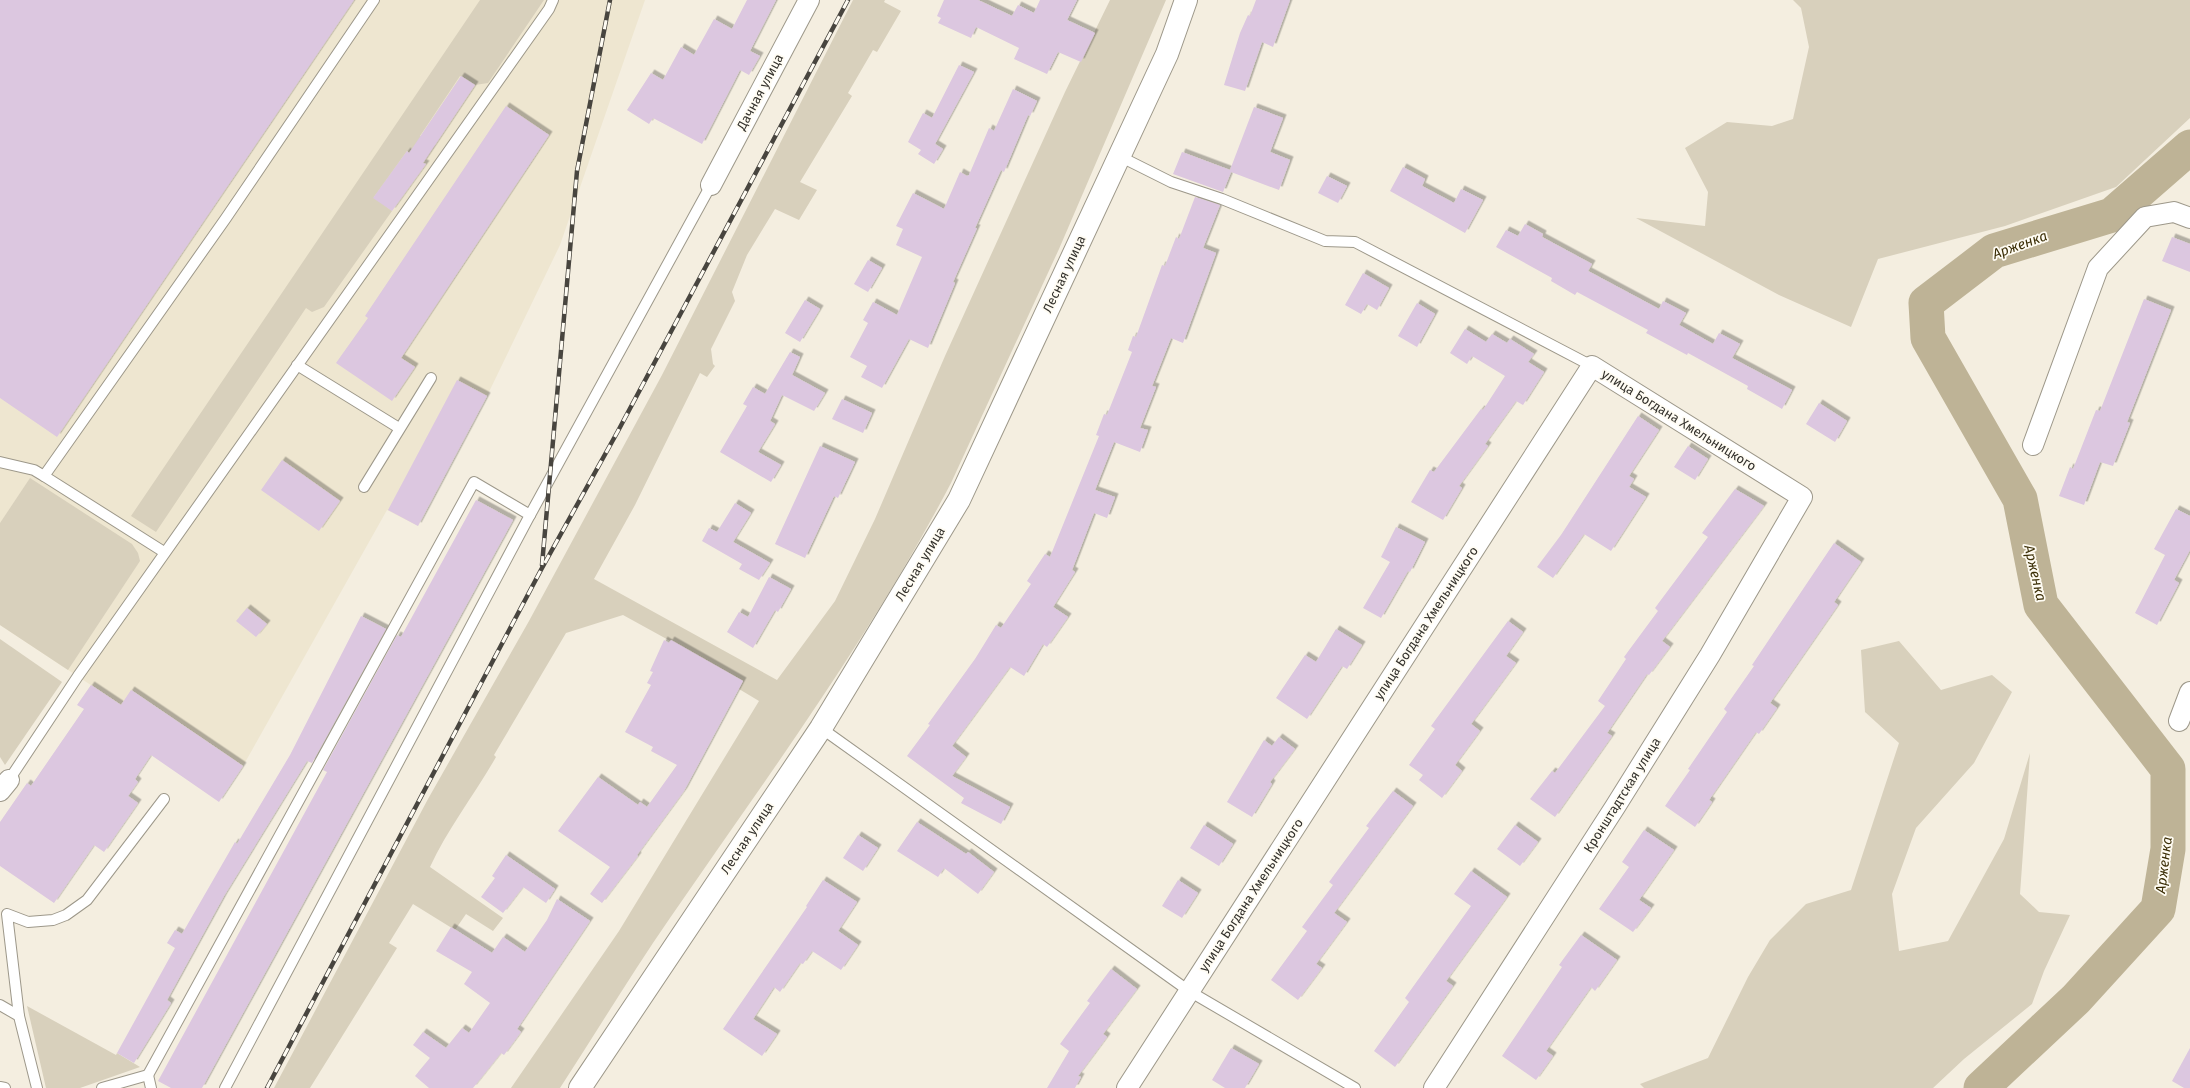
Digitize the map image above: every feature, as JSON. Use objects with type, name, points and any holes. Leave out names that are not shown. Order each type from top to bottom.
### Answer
[{"type":"street","name":"Дачная улица","points":[[711,185],[809,0]]},
{"type":"street","name":"Лесная улица","points":[[580,1088],[821,728],[959,500],[1167,54],[1186,0]]},
{"type":"street","points":[[2033,445],[2098,268],[2145,217],[2174,212],[2190,218]]},
{"type":"street","name":"улица Богдана Хмельницкого","points":[[1127,1088],[1592,366],[1802,497]]},
{"type":"street","name":"Кронштадтская улица","points":[[1434,1088],[1615,807],[1702,668],[1802,497]]},
{"type":"street","points":[[2179,720],[2190,692]]},
{"type":"lane","points":[[44,476],[226,218],[374,0]]},
{"type":"lane","points":[[4,786],[164,552],[549,9],[552,0]]},
{"type":"lane","points":[[1119,156],[1171,182],[1222,199],[1325,241],[1355,242],[1592,366]]},
{"type":"lane","points":[[226,1088],[530,515],[711,185]]},
{"type":"lane","points":[[297,364],[400,428]]},
{"type":"lane","points":[[364,487],[431,378]]},
{"type":"lane","points":[[0,462],[34,470],[164,552]]},
{"type":"lane","points":[[151,1088],[148,1075],[474,482],[530,515]]},
{"type":"lane","points":[[821,728],[1189,991],[1355,1088]]},
{"type":"lane","points":[[37,1088],[19,1016],[3,913],[28,922],[47,921],[66,916],[88,900],[164,799]]},
{"type":"lane","points":[[0,1005],[19,1016]]},
{"type":"lane","points":[[102,1088],[148,1075]]},
{"type":"lane","points":[[0,1087],[5,1088]]},
{"type":"shaded area","points":[[0,0],[645,0],[560,245],[487,396],[418,526],[387,510],[243,766],[132,690],[121,705],[0,625]]},
{"type":"shaded area","points":[[480,0],[544,0],[488,83],[475,85],[460,76],[420,136],[435,146],[423,163],[407,151],[374,197],[392,211],[324,307],[312,312],[306,308],[156,532],[131,516]]},
{"type":"shaded area","points":[[853,0],[885,0],[884,2],[901,11],[877,52],[873,50],[848,93],[852,96],[800,182],[817,190],[799,220],[775,209],[747,255],[732,292],[735,301],[711,349],[713,364],[715,366],[707,377],[700,373],[635,505],[594,579],[777,680],[835,601],[875,519],[945,356],[1065,92],[1110,0],[1166,0],[1059,249],[951,483],[920,540],[853,650],[781,758],[656,939],[560,1088],[511,1088],[619,931],[759,701],[739,689],[743,681],[623,615],[566,633],[494,755],[496,757],[488,771],[453,825],[430,867],[503,918],[493,931],[466,914],[455,930],[413,904],[389,943],[397,948],[310,1088],[274,1088],[428,799],[529,621],[662,375]]},
{"type":"shaded area","points":[[1793,0],[2190,0],[2190,118],[2116,187],[2005,226],[1878,259],[1851,327],[1779,295],[1636,218],[1705,226],[1708,192],[1685,148],[1727,122],[1772,126],[1793,119],[1809,47],[1801,8]]},
{"type":"shaded area","points":[[30,478],[132,544],[138,553],[140,561],[68,670],[0,625],[0,523]]},
{"type":"shaded area","points":[[0,639],[62,682],[5,765],[0,757]]},
{"type":"shaded area","points":[[1899,641],[1941,690],[1992,675],[2012,692],[1974,763],[1916,828],[1892,894],[1899,951],[1948,941],[2004,839],[2030,753],[2020,894],[2039,912],[2070,915],[2044,971],[2032,1004],[1964,1059],[1933,1088],[1644,1088],[1640,1084],[1708,1058],[1748,977],[1770,940],[1806,904],[1851,890],[1899,743],[1865,712],[1861,650]]},
{"type":"shaded area","points":[[27,1006],[116,1055],[117,1053],[140,1067],[80,1088],[46,1088]]},
{"type":"building","points":[[0,0],[354,0],[57,437],[0,398]]},
{"type":"building","points":[[747,0],[776,0],[750,51],[760,56],[749,75],[740,70],[702,144],[653,118],[649,124],[627,110],[651,73],[663,80],[681,47],[694,55],[714,19],[732,29]]},
{"type":"building","points":[[944,0],[978,0],[1012,16],[1018,5],[1034,13],[1040,0],[1077,0],[1067,20],[1095,33],[1081,62],[1058,52],[1047,74],[1014,59],[1019,48],[976,27],[971,38],[938,23],[941,18],[937,16]]},
{"type":"building","points":[[1256,0],[1290,0],[1273,47],[1262,42],[1245,91],[1224,85],[1240,33],[1248,15],[1250,16]]},
{"type":"building","points":[[959,65],[974,72],[935,144],[943,149],[934,164],[918,154],[921,150],[908,142],[923,113],[932,118]]},
{"type":"building","points":[[461,76],[475,85],[423,163],[426,164],[392,211],[373,198],[407,151],[409,153]]},
{"type":"building","points":[[1013,89],[1037,101],[1030,116],[1028,115],[1004,172],[1001,170],[975,228],[977,228],[953,282],[955,283],[928,348],[909,339],[882,388],[861,377],[867,366],[850,357],[868,323],[863,320],[873,302],[897,315],[922,257],[896,245],[903,229],[896,226],[913,193],[944,209],[960,172],[967,176],[969,175],[989,128],[994,131]]},
{"type":"building","points":[[506,106],[549,135],[401,358],[415,367],[392,401],[336,363],[368,318],[365,316]]},
{"type":"building","points":[[1254,107],[1283,118],[1270,152],[1290,160],[1279,190],[1231,172],[1223,192],[1173,174],[1182,152],[1230,170]]},
{"type":"building","points":[[1403,167],[1425,179],[1422,186],[1454,203],[1461,189],[1483,200],[1465,233],[1390,191]]},
{"type":"building","points":[[1327,176],[1347,186],[1338,203],[1318,193]]},
{"type":"building","points":[[1195,197],[1220,205],[1203,248],[1216,253],[1183,343],[1171,338],[1152,386],[1156,387],[1140,428],[1148,430],[1140,452],[1114,442],[1095,490],[1115,497],[1107,518],[1094,513],[1072,570],[1075,572],[1053,607],[1068,617],[1047,647],[1043,644],[1024,676],[1010,667],[952,746],[966,757],[952,776],[1010,807],[1001,824],[961,803],[964,798],[907,756],[975,659],[996,625],[1001,628],[1031,584],[1027,581],[1045,554],[1050,557],[1099,436],[1096,435],[1104,414],[1107,415],[1132,352],[1128,350],[1133,336],[1136,337],[1162,265],[1165,266],[1176,237],[1179,239]]},
{"type":"building","points":[[1525,224],[1543,234],[1542,237],[1592,264],[1588,271],[1659,309],[1663,301],[1686,313],[1679,325],[1713,344],[1719,333],[1740,344],[1732,358],[1792,390],[1782,409],[1747,389],[1748,386],[1688,353],[1687,355],[1646,333],[1648,330],[1577,292],[1575,295],[1551,281],[1552,278],[1496,247],[1506,230],[1518,236]]},
{"type":"building","points":[[2172,237],[2190,244],[2190,272],[2162,261]]},
{"type":"building","points":[[868,260],[882,268],[868,292],[854,284]]},
{"type":"building","points":[[1363,273],[1389,288],[1377,310],[1367,304],[1361,314],[1345,305]]},
{"type":"building","points":[[2144,299],[2171,310],[2127,422],[2130,423],[2113,466],[2100,462],[2084,505],[2059,496],[2070,467],[2073,469],[2096,410],[2100,411]]},
{"type":"building","points":[[805,300],[820,309],[800,342],[785,333]]},
{"type":"building","points":[[1417,303],[1435,314],[1417,347],[1398,336]]},
{"type":"building","points":[[1465,329],[1486,342],[1492,334],[1507,343],[1510,339],[1534,354],[1528,362],[1544,372],[1523,405],[1516,401],[1485,444],[1488,446],[1459,486],[1462,488],[1443,520],[1411,502],[1430,470],[1434,472],[1481,409],[1483,410],[1505,376],[1472,356],[1467,364],[1450,353]]},
{"type":"building","points":[[790,352],[800,357],[792,375],[825,393],[814,411],[782,395],[770,421],[775,424],[758,452],[781,465],[771,482],[720,452],[747,406],[743,404],[753,387],[765,394]]},
{"type":"building","points":[[457,380],[487,396],[418,526],[388,510]]},
{"type":"building","points":[[842,399],[872,413],[863,433],[832,419]]},
{"type":"building","points":[[1819,403],[1847,421],[1835,442],[1806,424]]},
{"type":"building","points":[[1638,416],[1659,430],[1629,476],[1634,479],[1629,487],[1646,497],[1611,551],[1584,534],[1553,578],[1537,567],[1561,535]]},
{"type":"building","points":[[820,446],[855,462],[838,498],[834,496],[805,558],[775,544]]},
{"type":"building","points":[[1688,446],[1708,459],[1695,480],[1674,467]]},
{"type":"building","points":[[282,460],[340,501],[319,531],[261,490]]},
{"type":"building","points":[[1735,489],[1764,506],[1662,641],[1670,647],[1649,675],[1647,674],[1607,733],[1612,736],[1555,817],[1530,799],[1552,771],[1555,773],[1605,706],[1598,701],[1626,659],[1624,657],[1658,611],[1655,608],[1708,537],[1702,533]]},
{"type":"building","points":[[476,500],[513,520],[202,1088],[171,1088],[158,1081],[327,772],[323,770],[397,635],[401,637]]},
{"type":"building","points":[[735,503],[751,513],[733,542],[770,563],[759,580],[739,569],[742,564],[702,541],[709,528],[717,532]]},
{"type":"building","points":[[2176,509],[2190,516],[2190,550],[2174,580],[2179,583],[2157,625],[2135,613],[2165,555],[2154,549]]},
{"type":"building","points":[[1396,527],[1425,542],[1410,572],[1408,571],[1381,618],[1363,608],[1390,562],[1381,557]]},
{"type":"building","points":[[1834,543],[1861,562],[1834,602],[1838,605],[1770,703],[1777,708],[1759,734],[1756,732],[1709,800],[1712,802],[1695,827],[1665,806],[1727,712],[1724,709],[1754,666],[1752,665]]},
{"type":"building","points":[[769,577],[791,589],[778,612],[775,610],[753,648],[727,632],[739,612],[748,617]]},
{"type":"building","points":[[247,608],[267,624],[256,637],[236,621]]},
{"type":"building","points":[[361,616],[386,629],[312,763],[307,761],[224,896],[167,1000],[171,1003],[134,1063],[117,1053],[175,948],[167,943],[175,930],[182,934],[235,842],[237,844],[290,755]]},
{"type":"building","points":[[1508,621],[1523,632],[1506,656],[1516,663],[1471,724],[1480,731],[1455,765],[1462,771],[1442,798],[1419,780],[1423,775],[1409,765],[1435,729],[1431,726]]},
{"type":"building","points":[[1336,629],[1362,645],[1347,669],[1342,666],[1307,719],[1276,698],[1305,655],[1316,662]]},
{"type":"building","points":[[664,640],[669,643],[671,640],[743,681],[684,791],[637,855],[638,856],[602,903],[590,894],[610,867],[558,831],[598,777],[638,805],[640,802],[647,807],[677,765],[651,751],[653,747],[625,732],[651,685],[647,683],[653,672],[650,671]]},
{"type":"building","points":[[91,685],[121,705],[131,690],[243,766],[219,802],[151,755],[135,779],[138,782],[128,796],[138,803],[104,852],[94,845],[54,903],[0,866],[0,822],[27,783],[31,786],[84,709],[77,705]]},
{"type":"building","points":[[1279,737],[1295,749],[1270,782],[1272,784],[1252,817],[1227,802],[1264,740],[1272,746]]},
{"type":"building","points":[[1393,791],[1413,806],[1334,913],[1347,922],[1316,964],[1322,968],[1298,1000],[1271,980],[1307,931],[1302,927],[1333,885],[1329,882],[1369,828],[1366,826]]},
{"type":"building","points":[[917,822],[966,854],[968,852],[994,872],[978,894],[944,868],[938,877],[897,851]]},
{"type":"building","points":[[1204,825],[1233,844],[1219,866],[1190,848]]},
{"type":"building","points":[[1515,825],[1538,842],[1520,866],[1497,849]]},
{"type":"building","points":[[1644,830],[1674,850],[1639,900],[1651,908],[1633,932],[1599,909],[1629,867],[1622,862]]},
{"type":"building","points":[[858,835],[878,848],[863,871],[843,858]]},
{"type":"building","points":[[506,855],[555,889],[546,903],[523,887],[503,913],[481,897],[495,878],[492,876]]},
{"type":"building","points":[[1471,871],[1507,897],[1446,981],[1453,986],[1395,1067],[1374,1051],[1409,1002],[1405,998],[1471,906],[1454,894]]},
{"type":"building","points":[[823,880],[857,902],[838,931],[858,945],[841,970],[812,951],[803,964],[800,963],[780,992],[774,987],[753,1019],[777,1034],[762,1056],[723,1029],[807,907],[806,906]]},
{"type":"building","points":[[1178,880],[1198,893],[1182,918],[1162,906]]},
{"type":"building","points":[[557,899],[590,921],[517,1029],[521,1032],[504,1055],[501,1053],[473,1088],[429,1088],[415,1076],[430,1058],[413,1045],[423,1032],[446,1048],[462,1028],[469,1033],[490,1003],[464,984],[472,972],[436,951],[451,927],[492,953],[503,937],[525,952],[547,920]]},
{"type":"building","points":[[1581,935],[1617,960],[1595,991],[1591,987],[1546,1051],[1553,1056],[1536,1080],[1502,1056],[1562,967],[1559,965]]},
{"type":"building","points":[[1111,969],[1137,989],[1103,1034],[1107,1037],[1078,1076],[1081,1077],[1075,1088],[1047,1088],[1069,1051],[1060,1044],[1090,1003],[1087,1001]]},
{"type":"building","points":[[1231,1048],[1259,1064],[1245,1088],[1225,1088],[1212,1080]]},
{"type":"building","points":[[2190,1048],[2190,1088],[2184,1088],[2172,1081]]},
{"type":"waterway","name":"Арженка","points":[[1981,1088],[2076,999],[2158,909],[2168,849],[2168,769],[2041,605],[2020,499],[1928,338],[1926,303],[1994,251],[2112,215],[2190,147]]},
{"type":"railway","points":[[542,565],[577,171],[610,0]]},
{"type":"railway","points":[[267,1088],[542,568],[618,431],[848,0]]}]
